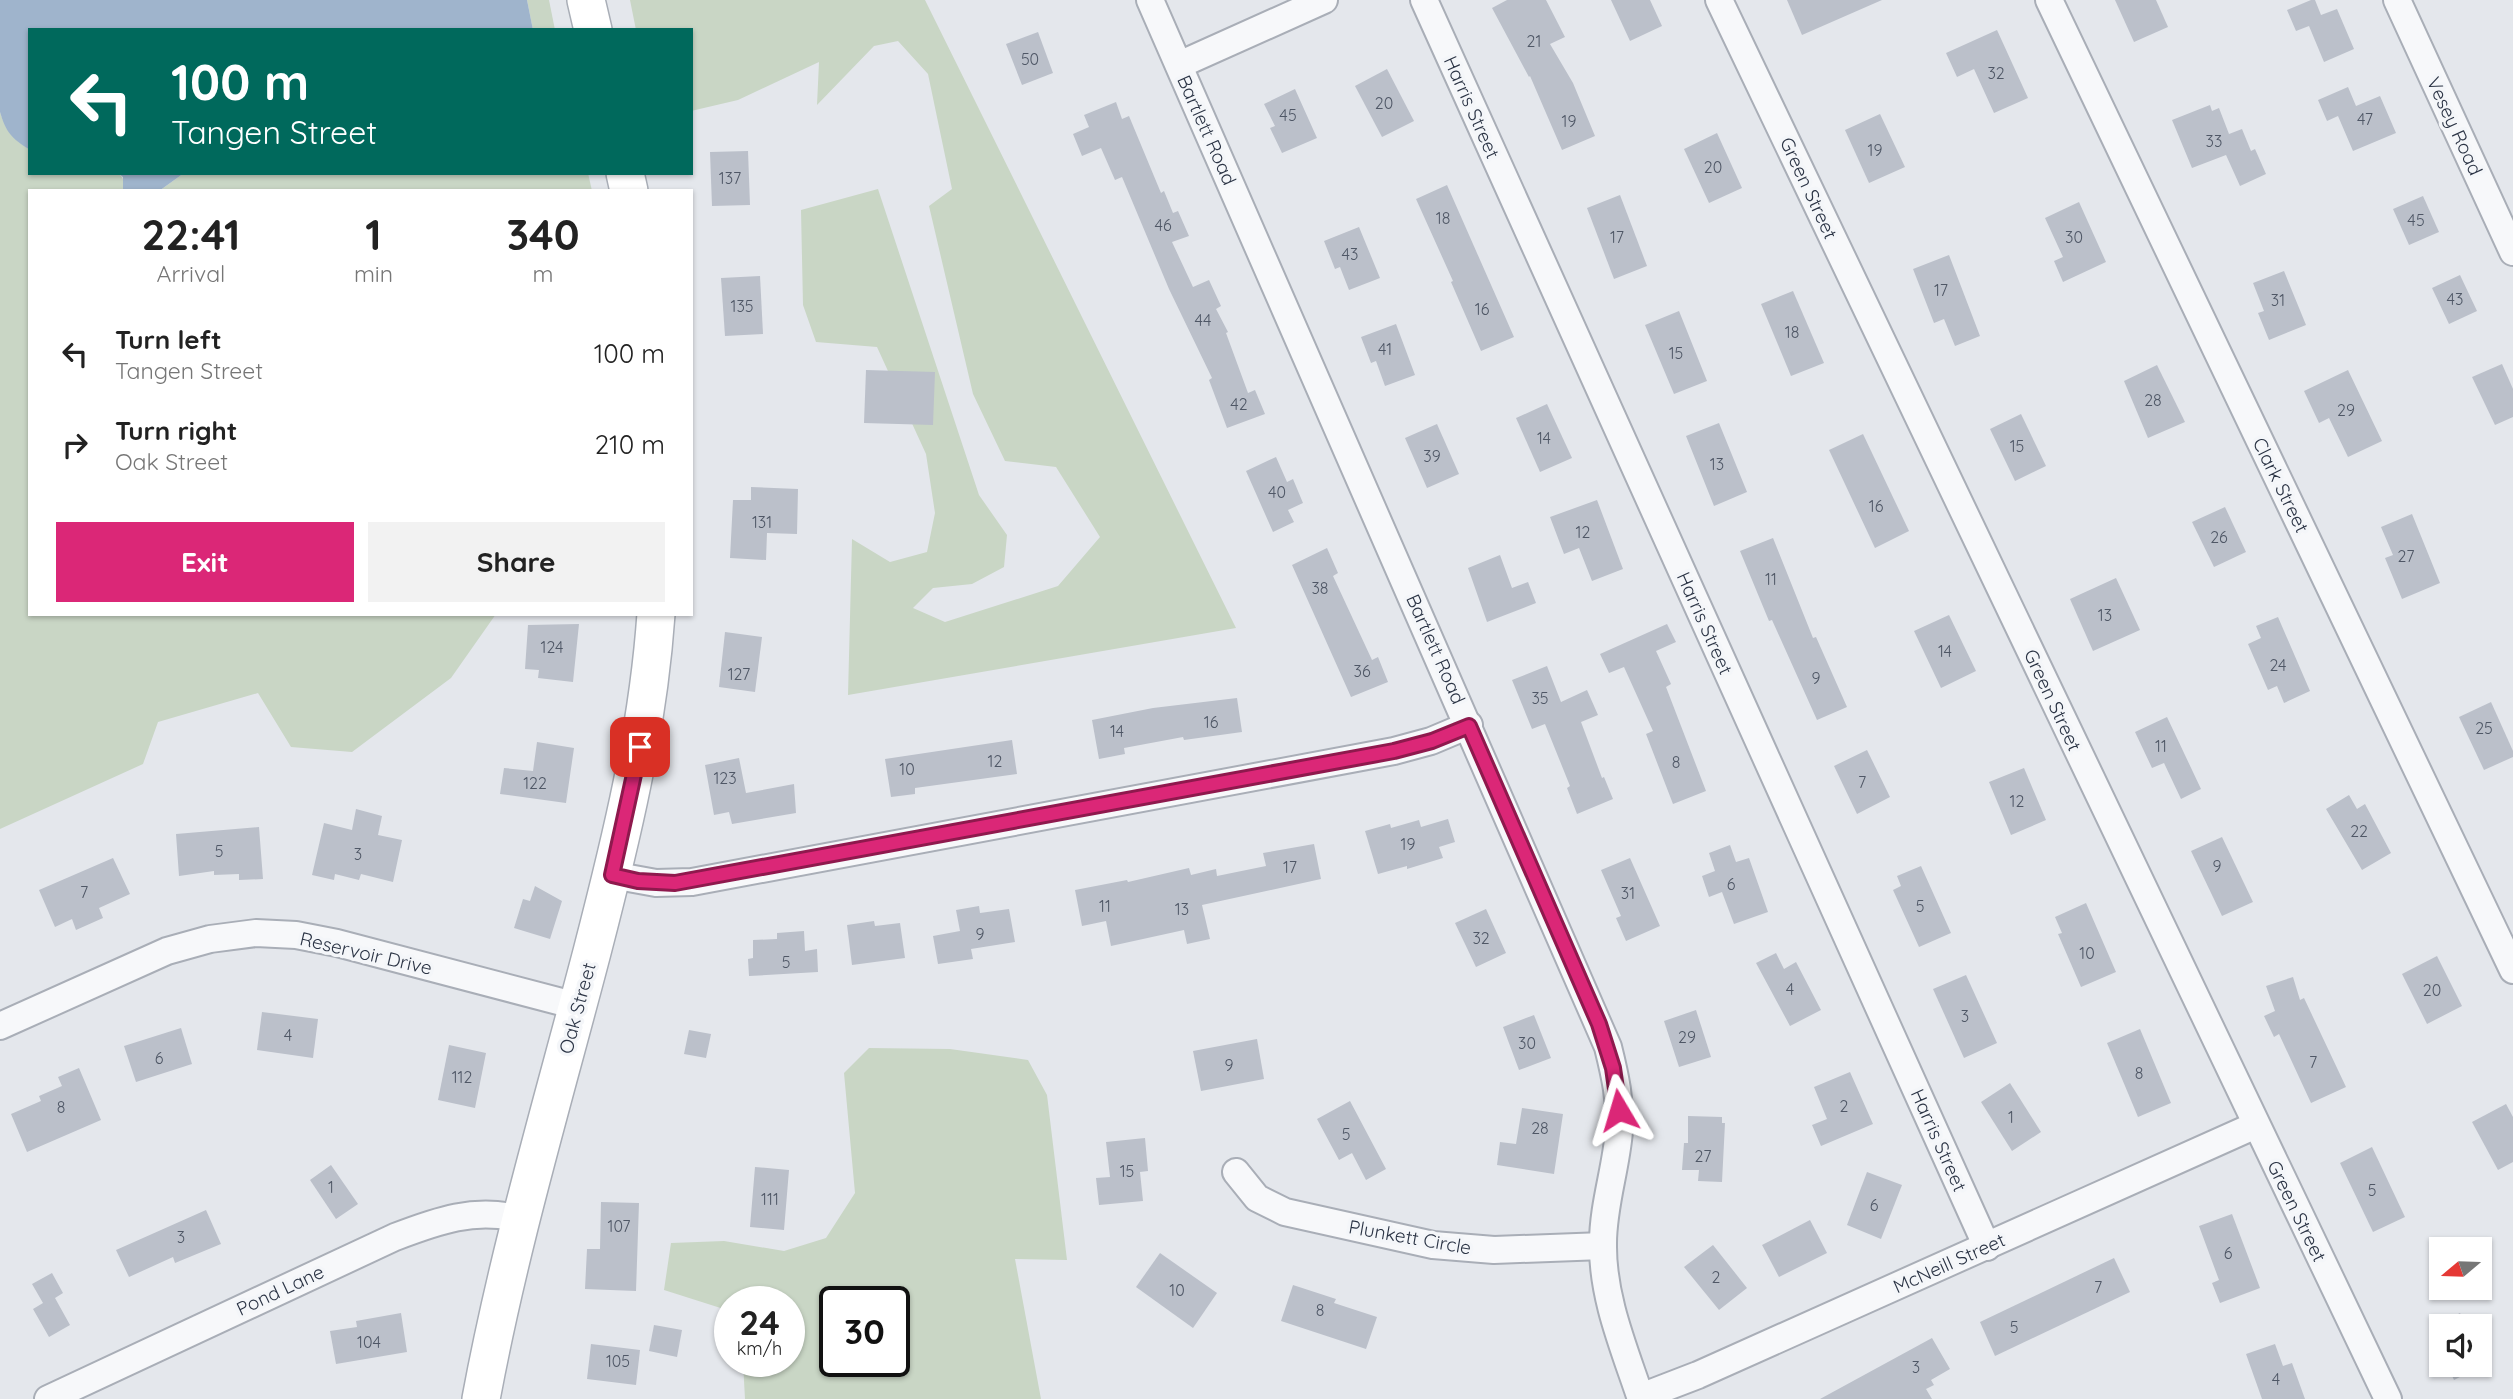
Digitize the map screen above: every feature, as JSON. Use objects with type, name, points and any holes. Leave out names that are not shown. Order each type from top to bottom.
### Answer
[{"type":"street","points":[[586,0],[593,28]]},
{"type":"street","name":"Bartlett Road","points":[[1150,0],[1599,1024],[1618,1090],[1619,1133],[1605,1210],[1603,1264],[1610,1303],[1641,1398]]},
{"type":"street","points":[[1179,65],[1324,0]]},
{"type":"street","name":"Harris Street","points":[[1424,0],[1987,1247]]},
{"type":"street","name":"Green Street","points":[[1719,0],[2388,1399]]},
{"type":"street","name":"Clark Street","points":[[2049,0],[2513,970]]},
{"type":"street","name":"Vesey Road","points":[[2397,0],[2513,252]]},
{"type":"street","name":"Oak Street","points":[[481,1399],[520,1219],[612,875],[640,747],[656,616]]},
{"type":"street","points":[[612,875],[656,883],[692,882],[1394,751],[1432,741],[1469,726]]},
{"type":"street","name":"Reservoir Drive","points":[[0,1026],[167,951],[210,939],[256,933],[296,935],[337,943],[578,1006]]},
{"type":"street","name":"McNeill Street","points":[[1641,1398],[1987,1247],[2256,1125]]},
{"type":"street","name":"Plunkett Circle","points":[[1236,1172],[1257,1198],[1278,1210],[1433,1245],[1494,1250],[1603,1246]]},
{"type":"street","name":"Pond Lane","points":[[48,1399],[405,1233],[455,1216],[490,1213],[520,1219]]},
{"type":"green space","points":[[527,0],[549,0],[555,28],[533,28]]},
{"type":"green space","points":[[630,0],[925,0],[1236,628],[848,695],[852,539],[890,562],[927,552],[935,513],[926,454],[877,347],[816,342],[803,305],[801,210],[878,189],[979,495],[1007,535],[1004,567],[972,584],[933,588],[913,608],[945,622],[1058,586],[1100,537],[1056,467],[1005,461],[973,394],[929,206],[952,189],[928,74],[898,41],[874,46],[817,105],[819,62],[738,100],[693,111],[693,28],[636,28]]},
{"type":"green space","points":[[0,112],[11,134],[28,149],[28,175],[120,175],[124,183],[123,189],[28,189],[28,616],[495,616],[451,678],[352,752],[291,747],[258,693],[158,722],[143,764],[0,829]]},
{"type":"green space","points":[[181,175],[588,175],[592,189],[162,189]]},
{"type":"green space","points":[[869,1048],[950,1049],[1028,1060],[1047,1095],[1067,1260],[1015,1259],[1041,1399],[745,1399],[744,1377],[805,1377],[805,1286],[714,1286],[714,1306],[664,1290],[671,1243],[724,1241],[784,1251],[826,1238],[855,1193],[844,1073]]},
{"type":"water","points":[[0,0],[527,0],[533,28],[28,28],[28,149],[10,134],[0,112]]},
{"type":"water","points":[[120,175],[181,175],[162,189],[123,189],[123,177]]},
{"type":"building","points":[[1507,0],[1546,0],[1565,37],[1550,44],[1573,83],[1595,136],[1562,150],[1530,76],[1492,8]]},
{"type":"building","points":[[1611,0],[1650,0],[1662,26],[1630,41]]},
{"type":"building","points":[[1787,0],[1882,0],[1802,35]]},
{"type":"building","points":[[2115,0],[2156,0],[2168,27],[2134,42]]},
{"type":"building","points":[[2315,0],[2321,15],[2337,9],[2354,49],[2324,62],[2309,26],[2296,31],[2287,10]]},
{"type":"building","points":[[1997,30],[2028,98],[1994,113],[1974,69],[1957,77],[1946,53]]},
{"type":"building","points":[[1038,32],[1053,73],[1022,85],[1006,44]]},
{"type":"building","points":[[1387,69],[1414,121],[1382,137],[1355,86]]},
{"type":"building","points":[[2348,87],[2356,106],[2380,96],[2396,133],[2353,151],[2338,116],[2327,121],[2318,100]]},
{"type":"building","points":[[1295,89],[1317,138],[1282,153],[1270,128],[1275,126],[1264,104]]},
{"type":"building","points":[[1116,102],[1122,119],[1129,116],[1161,193],[1164,191],[1173,213],[1178,211],[1189,236],[1172,242],[1193,287],[1209,280],[1221,306],[1216,309],[1228,332],[1226,333],[1248,393],[1255,390],[1265,414],[1227,428],[1209,380],[1212,378],[1169,289],[1122,177],[1115,180],[1101,148],[1082,156],[1073,134],[1089,127],[1084,115]]},
{"type":"building","points":[[2210,105],[2212,111],[2219,108],[2229,134],[2242,129],[2251,151],[2255,149],[2266,174],[2240,186],[2226,155],[2192,168],[2172,120]]},
{"type":"building","points":[[1880,114],[1905,167],[1869,183],[1845,130]]},
{"type":"building","points":[[1717,133],[1742,188],[1709,203],[1684,149]]},
{"type":"building","points":[[748,151],[750,205],[712,206],[710,152]]},
{"type":"building","points":[[1447,185],[1514,337],[1481,351],[1416,199]]},
{"type":"building","points":[[1620,195],[1647,266],[1614,279],[1587,208]]},
{"type":"building","points":[[2423,196],[2439,232],[2409,245],[2393,209]]},
{"type":"building","points":[[2079,202],[2106,262],[2063,282],[2054,261],[2063,257],[2045,218]]},
{"type":"building","points":[[1359,227],[1380,278],[1349,290],[1340,267],[1335,269],[1324,241]]},
{"type":"building","points":[[1949,255],[1980,336],[1955,346],[1944,319],[1934,323],[1913,269]]},
{"type":"building","points":[[2284,271],[2306,325],[2269,340],[2258,313],[2264,311],[2253,283]]},
{"type":"building","points":[[2460,275],[2477,311],[2449,324],[2432,288]]},
{"type":"building","points":[[760,276],[763,334],[725,336],[721,278]]},
{"type":"building","points":[[1793,291],[1824,363],[1791,376],[1761,304]]},
{"type":"building","points":[[1679,311],[1707,381],[1674,394],[1645,325]]},
{"type":"building","points":[[1396,324],[1415,375],[1385,386],[1376,361],[1371,363],[1361,337]]},
{"type":"building","points":[[2502,364],[2513,389],[2513,417],[2495,425],[2472,377]]},
{"type":"building","points":[[2157,365],[2185,422],[2148,438],[2124,381]]},
{"type":"building","points":[[866,370],[935,372],[933,425],[864,423]]},
{"type":"building","points":[[2348,370],[2382,441],[2348,457],[2329,418],[2319,423],[2304,391]]},
{"type":"building","points":[[1547,404],[1572,458],[1540,472],[1516,418]]},
{"type":"building","points":[[2021,414],[2046,466],[2015,481],[1990,429]]},
{"type":"building","points":[[1719,423],[1747,492],[1714,506],[1686,436]]},
{"type":"building","points":[[1437,424],[1459,474],[1427,488],[1405,438]]},
{"type":"building","points":[[1863,434],[1909,531],[1875,548],[1829,450]]},
{"type":"building","points":[[1276,457],[1287,482],[1293,479],[1303,503],[1288,510],[1294,522],[1273,532],[1246,471]]},
{"type":"building","points":[[751,487],[798,489],[797,534],[767,533],[766,560],[730,558],[733,500],[751,500]]},
{"type":"building","points":[[1597,500],[1623,569],[1592,581],[1579,548],[1564,554],[1550,517]]},
{"type":"building","points":[[2225,507],[2246,552],[2214,567],[2192,522]]},
{"type":"building","points":[[2412,514],[2440,583],[2402,599],[2385,558],[2393,555],[2381,527]]},
{"type":"building","points":[[1773,538],[1813,638],[1816,637],[1847,707],[1817,720],[1772,620],[1769,621],[1740,551]]},
{"type":"building","points":[[1327,548],[1338,573],[1333,576],[1372,660],[1378,657],[1388,682],[1351,697],[1292,565]]},
{"type":"building","points":[[1500,555],[1512,588],[1528,582],[1536,603],[1487,622],[1468,568]]},
{"type":"building","points":[[2116,578],[2140,630],[2093,651],[2070,599]]},
{"type":"building","points":[[1949,615],[1976,671],[1941,688],[1914,631]]},
{"type":"building","points":[[2278,617],[2310,691],[2284,703],[2277,686],[2268,690],[2248,644],[2261,638],[2256,626]]},
{"type":"building","points":[[579,624],[573,682],[538,678],[539,670],[525,669],[528,625]]},
{"type":"building","points":[[1667,624],[1676,642],[1656,651],[1671,684],[1666,687],[1706,791],[1673,804],[1646,734],[1653,731],[1624,667],[1609,673],[1600,654]]},
{"type":"building","points":[[725,632],[762,637],[755,692],[719,687]]},
{"type":"building","points":[[1547,666],[1561,702],[1587,690],[1598,715],[1581,722],[1613,799],[1577,814],[1567,788],[1570,786],[1545,724],[1532,729],[1512,680]]},
{"type":"building","points":[[1237,698],[1242,732],[1184,740],[1183,737],[1124,748],[1125,754],[1099,759],[1092,720],[1153,708]]},
{"type":"building","points":[[2491,702],[2513,751],[2513,757],[2484,770],[2459,717]]},
{"type":"building","points":[[2167,717],[2201,789],[2181,799],[2164,763],[2152,768],[2135,732]]},
{"type":"building","points":[[1012,740],[1017,774],[915,788],[915,794],[891,797],[885,759]]},
{"type":"building","points":[[537,742],[574,748],[566,803],[500,794],[504,768],[533,771]]},
{"type":"building","points":[[1867,750],[1890,797],[1857,814],[1834,766]]},
{"type":"building","points":[[739,758],[746,793],[794,784],[796,813],[732,824],[729,812],[714,815],[705,765]]},
{"type":"building","points":[[2024,768],[2046,820],[2011,835],[1989,782]]},
{"type":"building","points":[[2349,795],[2357,809],[2365,804],[2391,853],[2362,870],[2326,809]]},
{"type":"building","points":[[356,809],[382,816],[378,835],[402,840],[393,882],[361,874],[359,880],[335,874],[334,880],[312,875],[324,823],[352,830]]},
{"type":"building","points":[[1448,819],[1455,842],[1439,847],[1443,858],[1378,874],[1365,831],[1390,824],[1391,828],[1419,820],[1421,827]]},
{"type":"building","points":[[259,827],[263,879],[239,880],[239,874],[214,875],[214,871],[179,876],[176,834]]},
{"type":"building","points":[[2222,837],[2253,902],[2222,916],[2191,851]]},
{"type":"building","points":[[1314,844],[1321,879],[1202,905],[1210,939],[1187,944],[1184,930],[1111,946],[1106,921],[1082,926],[1075,890],[1127,880],[1128,882],[1189,868],[1191,875],[1216,869],[1217,876],[1266,866],[1263,853]]},
{"type":"building","points":[[1730,845],[1736,862],[1749,858],[1768,912],[1734,924],[1722,892],[1709,897],[1702,876],[1715,871],[1709,853]]},
{"type":"building","points":[[113,858],[130,894],[99,908],[103,918],[76,930],[72,919],[55,927],[39,890]]},
{"type":"building","points":[[1630,858],[1660,926],[1626,941],[1616,918],[1621,916],[1601,870]]},
{"type":"building","points":[[1921,866],[1951,933],[1919,947],[1893,890],[1901,886],[1897,876]]},
{"type":"building","points":[[535,886],[562,901],[550,939],[514,928],[523,899],[530,901]]},
{"type":"building","points":[[2086,903],[2116,972],[2081,987],[2058,934],[2062,933],[2055,917]]},
{"type":"building","points":[[979,906],[980,913],[1009,909],[1015,942],[971,949],[973,959],[938,964],[933,936],[960,931],[956,910]]},
{"type":"building","points":[[1486,909],[1506,953],[1476,967],[1455,923]]},
{"type":"building","points":[[874,921],[875,926],[900,923],[905,958],[852,965],[847,925]]},
{"type":"building","points":[[804,931],[805,951],[817,949],[818,972],[749,976],[748,959],[753,958],[753,940],[777,939],[777,933]]},
{"type":"building","points":[[1776,953],[1784,969],[1796,962],[1821,1010],[1790,1026],[1756,963]]},
{"type":"building","points":[[2437,956],[2462,1006],[2427,1024],[2402,974]]},
{"type":"building","points":[[1966,975],[1997,1043],[1964,1058],[1933,989]]},
{"type":"building","points":[[2293,977],[2300,1000],[2304,998],[2346,1087],[2311,1103],[2279,1034],[2274,1037],[2264,1016],[2275,1011],[2266,986]]},
{"type":"building","points":[[1696,1010],[1711,1057],[1679,1067],[1664,1021]]},
{"type":"building","points":[[262,1012],[318,1019],[313,1058],[257,1050]]},
{"type":"building","points":[[1534,1015],[1551,1058],[1519,1070],[1503,1027]]},
{"type":"building","points":[[181,1028],[192,1064],[136,1082],[124,1046]]},
{"type":"building","points":[[2140,1029],[2171,1103],[2138,1117],[2107,1043]]},
{"type":"building","points":[[689,1030],[711,1034],[706,1058],[684,1054]]},
{"type":"building","points":[[1257,1039],[1264,1079],[1201,1091],[1193,1051]]},
{"type":"building","points":[[449,1045],[486,1053],[475,1108],[438,1100]]},
{"type":"building","points":[[79,1068],[101,1120],[27,1152],[11,1114],[41,1101],[39,1096],[62,1086],[58,1077]]},
{"type":"building","points":[[1850,1072],[1873,1124],[1821,1146],[1812,1125],[1827,1119],[1814,1087]]},
{"type":"building","points":[[2010,1083],[2041,1132],[2012,1151],[1981,1102]]},
{"type":"building","points":[[1350,1101],[1386,1169],[1366,1180],[1352,1153],[1339,1160],[1317,1119]]},
{"type":"building","points":[[2506,1104],[2513,1117],[2513,1162],[2498,1170],[2472,1122]]},
{"type":"building","points":[[1522,1108],[1563,1114],[1554,1174],[1497,1165],[1500,1142],[1516,1144]]},
{"type":"building","points":[[1688,1116],[1722,1117],[1722,1123],[1725,1123],[1722,1182],[1698,1181],[1699,1170],[1682,1170],[1684,1143],[1688,1143]]},
{"type":"building","points":[[1145,1138],[1148,1171],[1140,1172],[1143,1201],[1099,1205],[1096,1178],[1110,1177],[1106,1142]]},
{"type":"building","points":[[2372,1147],[2405,1217],[2373,1232],[2340,1163]]},
{"type":"building","points":[[331,1165],[358,1204],[336,1219],[310,1180]]},
{"type":"building","points":[[755,1167],[789,1170],[784,1230],[750,1227]]},
{"type":"building","points":[[1867,1172],[1902,1185],[1881,1239],[1847,1225]]},
{"type":"building","points":[[601,1202],[639,1203],[636,1291],[585,1289],[587,1249],[600,1249]]},
{"type":"building","points":[[206,1210],[221,1244],[175,1263],[173,1257],[129,1277],[116,1250]]},
{"type":"building","points":[[2232,1214],[2260,1288],[2220,1303],[2212,1283],[2219,1280],[2199,1226]]},
{"type":"building","points":[[1810,1220],[1827,1253],[1779,1277],[1762,1245]]},
{"type":"building","points":[[1713,1245],[1747,1288],[1719,1310],[1684,1267]]},
{"type":"building","points":[[1160,1253],[1217,1293],[1193,1328],[1136,1287]]},
{"type":"building","points":[[2114,1258],[2130,1292],[1995,1356],[1980,1322]]},
{"type":"building","points":[[52,1273],[63,1293],[55,1298],[70,1325],[49,1337],[33,1309],[43,1303],[32,1284]]},
{"type":"building","points":[[1293,1285],[1336,1299],[1334,1303],[1377,1317],[1366,1349],[1281,1321]]},
{"type":"building","points":[[401,1313],[407,1352],[336,1364],[330,1331],[357,1327],[356,1321]]},
{"type":"building","points":[[654,1325],[682,1330],[677,1357],[649,1351]]},
{"type":"building","points":[[1932,1338],[1950,1369],[1931,1380],[1934,1385],[1926,1389],[1932,1399],[1820,1399]]},
{"type":"building","points":[[591,1344],[640,1350],[636,1385],[587,1379]]},
{"type":"building","points":[[2275,1344],[2283,1366],[2292,1363],[2305,1399],[2262,1399],[2246,1354]]},
{"type":"route","points":[[640,747],[612,875],[638,881],[675,883],[1394,751],[1432,741],[1469,726],[1608,1047],[1618,1090],[1619,1110]]}]
